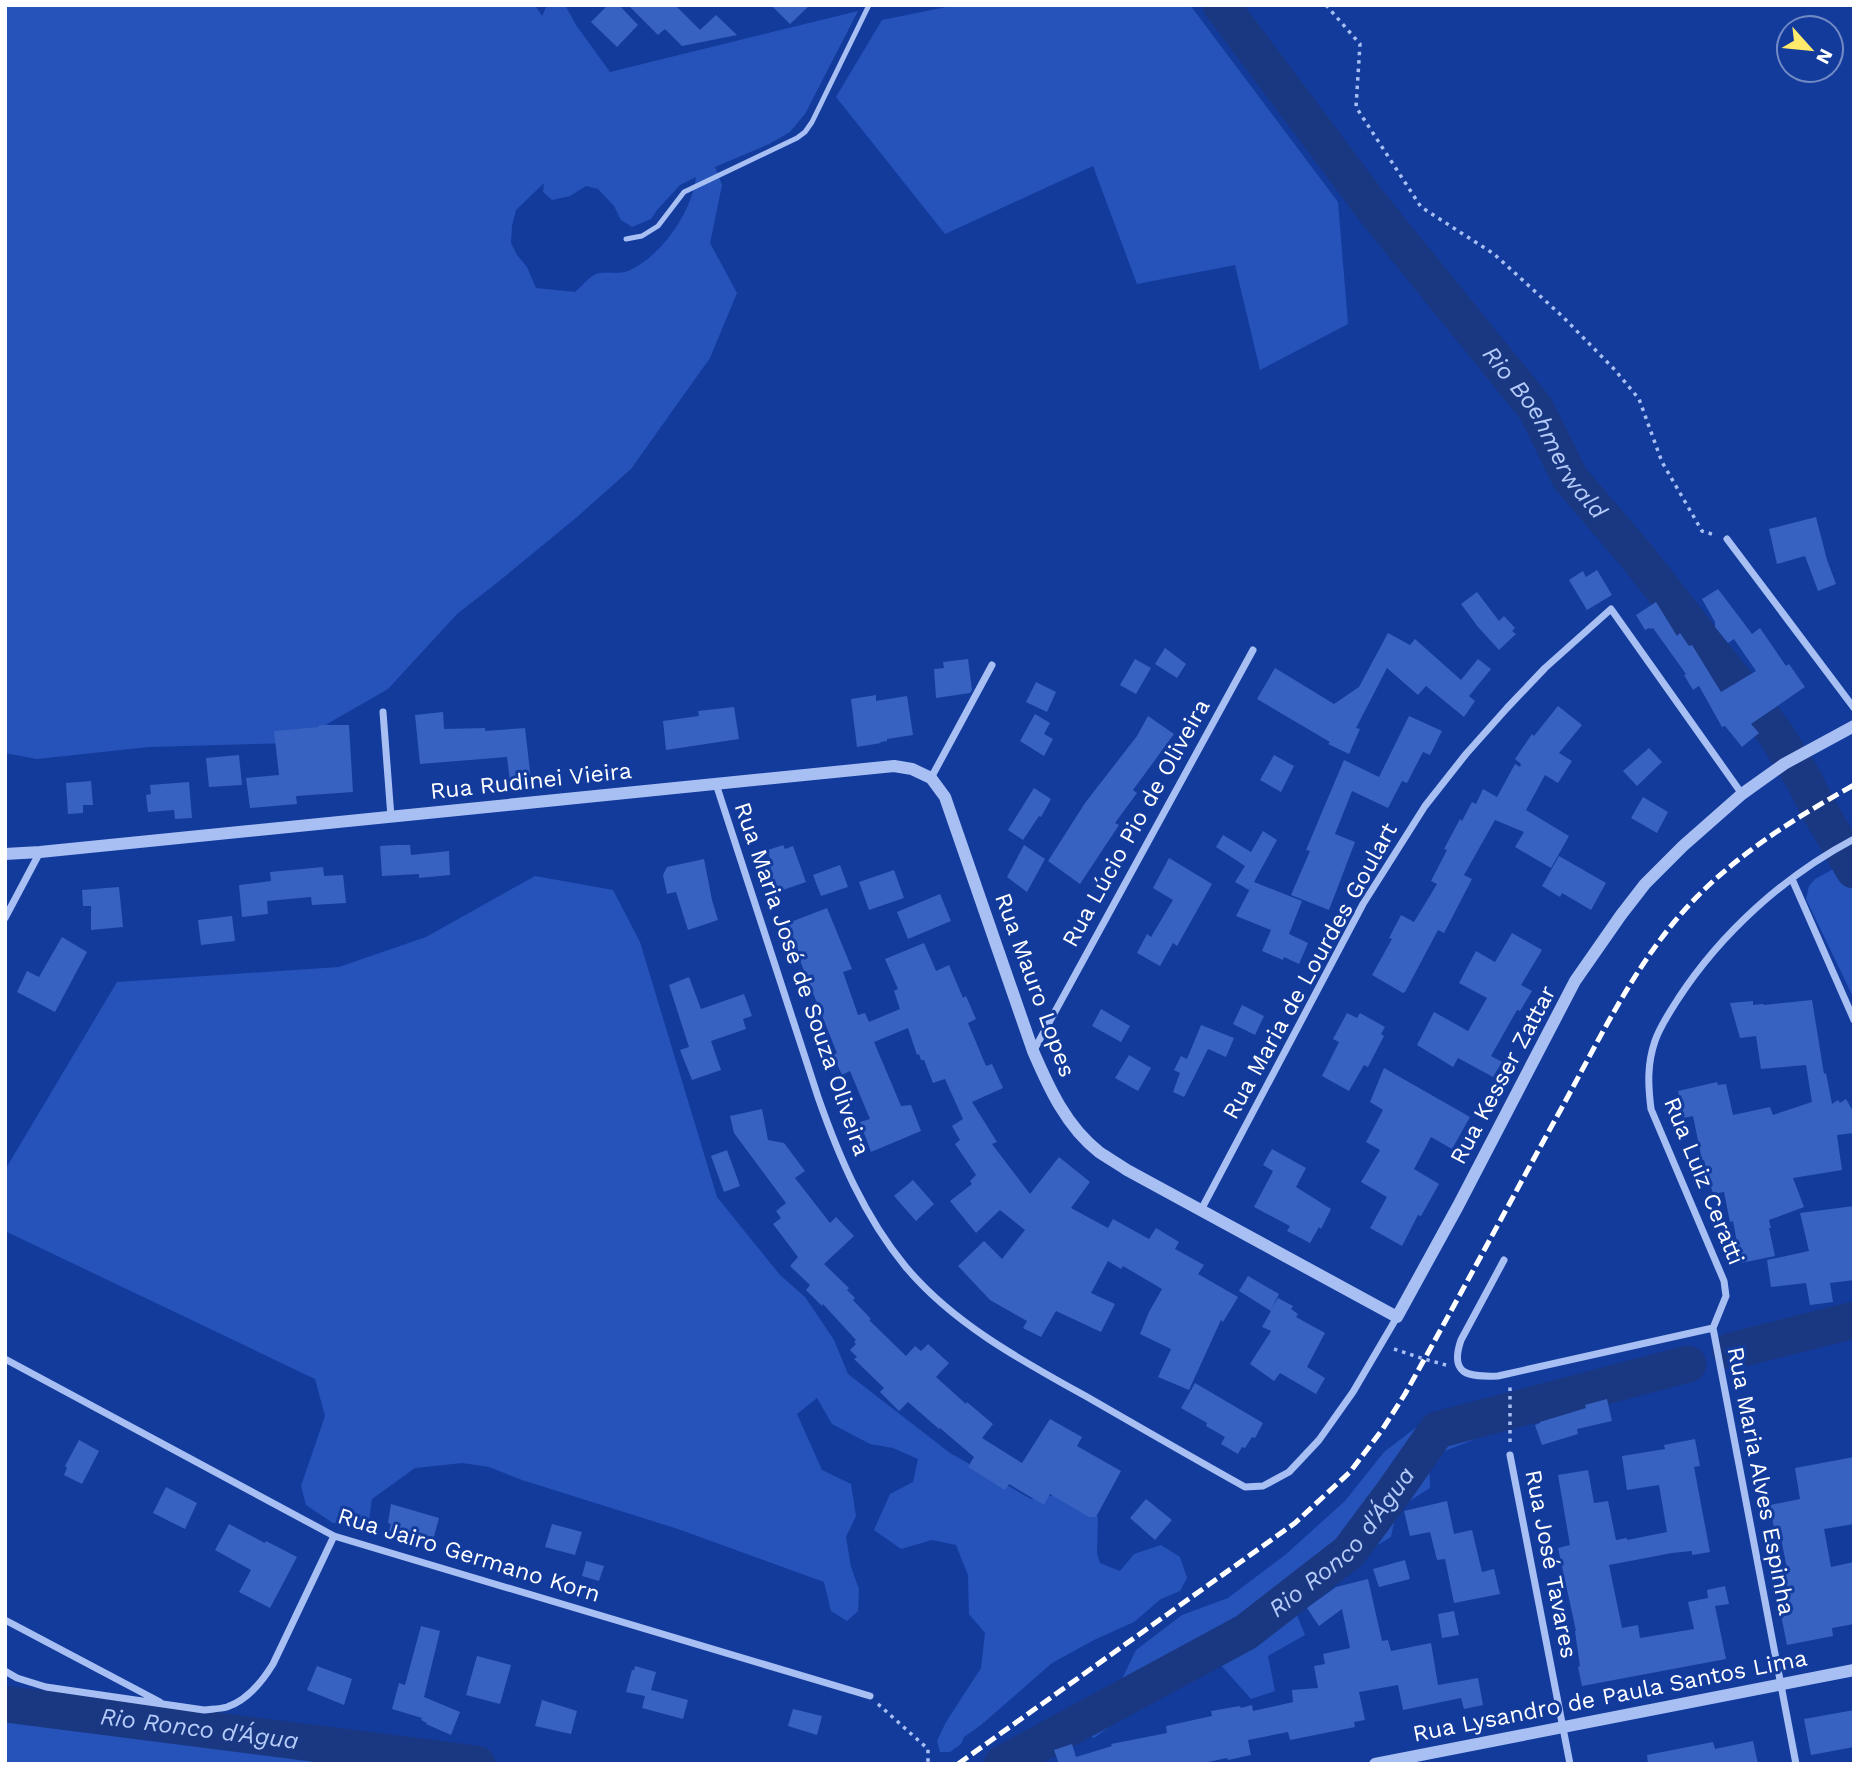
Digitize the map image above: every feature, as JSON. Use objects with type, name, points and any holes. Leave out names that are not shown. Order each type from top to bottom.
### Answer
[{"type":"street","points":[[1727,539],[1854,708]]},
{"type":"street","name":"Rua Maria de Lourdes Goulart","points":[[1201,1210],[1363,904],[1425,806],[1507,708],[1545,668],[1611,608],[1742,794]]},
{"type":"street","name":"Rua Lúcio Pio de Oliveira","points":[[1034,1051],[1253,650]]},
{"type":"street","points":[[931,778],[992,665]]},
{"type":"street","points":[[383,712],[391,817]]},
{"type":"street","name":"Rua Kesser Zattar","points":[[1245,1487],[1263,1486],[1289,1472],[1320,1440],[1353,1392],[1458,1206],[1576,981],[1646,884],[1683,846],[1742,794],[1784,764],[1854,726]]},
{"type":"street","name":"Rua Rudinei Vieira","points":[[5,854],[894,766],[912,769],[931,778]]},
{"type":"street","name":"Rua Mauro Lopes","points":[[931,778],[945,797],[1034,1051],[1065,1116],[1080,1134],[1098,1151],[1127,1170],[1397,1317]]},
{"type":"street","name":"Rua Maria José de Souza Oliveira","points":[[716,784],[835,1144],[863,1204],[905,1266],[948,1308],[1022,1361],[1245,1487]]},
{"type":"street","name":"Rua Luiz Ceratti","points":[[1713,1328],[1726,1296],[1724,1281],[1651,1109],[1648,1085],[1650,1059],[1656,1038],[1672,1009],[1704,963],[1741,922],[1792,879],[1830,851],[1853,839]]},
{"type":"street","points":[[5,918],[40,852]]},
{"type":"street","points":[[1792,879],[1854,1020]]},
{"type":"street","points":[[1504,1260],[1461,1340],[1456,1361],[1460,1368],[1469,1373],[1483,1377],[1498,1376],[1713,1328]]},
{"type":"street","name":"Rua Maria Alves Espinha","points":[[1713,1328],[1796,1764]]},
{"type":"street","name":"Rua Jairo Germano Korn","points":[[5,1359],[334,1536],[870,1696]]},
{"type":"street","name":"Rua José Tavares","points":[[1510,1455],[1570,1764]]},
{"type":"street","points":[[5,1671],[17,1678],[46,1687],[167,1706],[204,1710],[228,1707],[249,1695],[273,1664],[334,1536]]},
{"type":"street","points":[[5,1620],[167,1706]]},
{"type":"street","name":"Rua Lysandro de Paula Santos Lima","points":[[1375,1764],[1854,1670]]},
{"type":"lane","points":[[626,239],[642,236],[658,226],[684,192],[805,132],[869,5]]},
{"type":"path","points":[[1326,5],[1360,44],[1356,107],[1421,207],[1494,254],[1562,316],[1615,370],[1639,398],[1662,462],[1702,531],[1727,539]]},
{"type":"path","points":[[1382,1344],[1460,1368]]},
{"type":"path","points":[[1510,1394],[1510,1455]]},
{"type":"path","points":[[870,1696],[928,1749],[928,1764]]},
{"type":"shaded area","points":[[5,5],[535,5],[542,16],[547,5],[565,5],[610,72],[858,11],[805,114],[790,132],[715,167],[722,185],[710,243],[737,293],[710,358],[631,469],[577,517],[457,614],[388,689],[294,743],[149,747],[37,759],[5,753]],"holes":[[[696,177],[693,191],[673,232],[652,255],[628,271],[596,274],[575,292],[536,288],[527,267],[511,243],[516,210],[544,183],[543,192],[552,200],[570,196],[586,186],[598,189],[614,206],[621,220],[632,227],[651,219],[680,185]]]},
{"type":"shaded area","points":[[956,5],[1190,5],[1338,202],[1348,324],[1260,370],[1235,265],[1137,284],[1093,166],[945,234],[836,97],[882,20]]},
{"type":"shaded area","points":[[1854,858],[1854,999],[1806,899],[1809,886],[1815,879]]},
{"type":"shaded area","points":[[535,876],[613,890],[640,942],[717,1197],[780,1275],[805,1297],[834,1340],[848,1374],[950,1453],[1031,1499],[1056,1495],[1076,1502],[1098,1517],[1097,1553],[1100,1563],[1120,1571],[1134,1554],[1161,1545],[1180,1557],[1187,1578],[1180,1591],[1161,1599],[1134,1622],[1052,1663],[950,1752],[940,1752],[937,1741],[946,1722],[981,1668],[985,1633],[969,1614],[968,1575],[956,1545],[932,1540],[901,1549],[874,1530],[890,1494],[913,1482],[918,1459],[893,1448],[870,1444],[832,1424],[817,1398],[797,1414],[822,1470],[851,1484],[856,1516],[846,1537],[851,1567],[859,1589],[858,1611],[847,1621],[831,1611],[824,1582],[678,1529],[489,1467],[462,1463],[415,1468],[372,1499],[369,1520],[363,1525],[333,1523],[306,1505],[301,1486],[325,1416],[315,1379],[5,1231],[5,1170],[117,982],[339,967],[426,937]]},
{"type":"shaded area","points":[[1673,1357],[1668,1377],[1556,1408],[1429,1457],[1430,1488],[1397,1509],[1391,1537],[1325,1577],[1293,1605],[1305,1635],[1268,1656],[1275,1691],[1251,1699],[1219,1663],[1185,1674],[1172,1692],[1149,1698],[1094,1738],[1081,1731],[1087,1706],[1118,1687],[1136,1650],[1182,1615],[1228,1598],[1285,1555],[1345,1501],[1384,1452],[1435,1413],[1510,1392],[1648,1360]]},
{"type":"shaded area","points":[[5,1694],[33,1697],[68,1720],[104,1726],[173,1728],[226,1736],[270,1749],[341,1764],[5,1764]]},
{"type":"building","points":[[608,5],[619,5],[638,25],[617,47],[591,22]]},
{"type":"building","points":[[628,5],[675,5],[700,30],[716,15],[737,35],[682,46],[665,29],[658,35]]},
{"type":"building","points":[[771,5],[810,5],[790,24]]},
{"type":"building","points":[[1816,517],[1836,584],[1818,591],[1805,556],[1777,564],[1769,529]]},
{"type":"building","points":[[1597,570],[1612,595],[1587,610],[1569,580],[1583,571],[1586,577]]},
{"type":"building","points":[[1718,589],[1752,634],[1760,628],[1786,666],[1789,664],[1805,687],[1751,724],[1759,733],[1742,747],[1725,726],[1722,727],[1699,686],[1693,690],[1684,675],[1686,674],[1653,628],[1645,630],[1636,615],[1656,602],[1677,636],[1680,633],[1689,646],[1692,645],[1721,692],[1756,671],[1734,639],[1728,643],[1715,627],[1715,622],[1702,599]]},
{"type":"building","points":[[1477,592],[1499,621],[1504,616],[1515,628],[1512,631],[1516,634],[1499,650],[1461,604]]},
{"type":"building","points":[[1388,633],[1410,645],[1415,639],[1461,680],[1478,659],[1491,669],[1469,696],[1475,701],[1464,717],[1426,686],[1418,695],[1387,668],[1356,728],[1360,729],[1349,754],[1328,744],[1330,742],[1257,699],[1275,668],[1334,704],[1359,687]]},
{"type":"building","points":[[1165,648],[1186,664],[1177,678],[1155,664]]},
{"type":"building","points":[[968,659],[972,690],[970,693],[936,698],[934,669],[944,668],[943,662]]},
{"type":"building","points":[[1135,659],[1151,668],[1136,694],[1120,685]]},
{"type":"building","points":[[1036,682],[1056,692],[1047,712],[1026,702]]},
{"type":"building","points":[[876,695],[876,701],[907,696],[913,735],[857,747],[851,699]]},
{"type":"building","points":[[1558,706],[1582,725],[1559,753],[1572,761],[1558,783],[1545,775],[1526,810],[1569,836],[1551,868],[1515,847],[1524,832],[1495,820],[1464,875],[1472,879],[1444,933],[1438,930],[1405,992],[1372,975],[1392,939],[1389,938],[1401,915],[1414,922],[1437,884],[1431,881],[1460,819],[1462,821],[1472,802],[1476,804],[1483,789],[1497,797],[1515,764],[1520,767],[1521,764],[1515,759],[1532,734],[1534,736]]},
{"type":"building","points":[[734,707],[739,739],[666,750],[663,721],[699,716],[698,711]]},
{"type":"building","points":[[443,712],[444,729],[485,728],[485,731],[525,728],[531,780],[510,782],[507,757],[420,764],[415,715]]},
{"type":"building","points":[[1035,714],[1050,723],[1044,734],[1053,739],[1044,756],[1020,741]]},
{"type":"building","points":[[1148,716],[1174,734],[1133,790],[1137,793],[1115,823],[1119,825],[1080,884],[1048,861],[1085,803],[1137,736]]},
{"type":"building","points":[[1409,716],[1442,731],[1430,755],[1423,752],[1407,783],[1402,781],[1388,808],[1352,791],[1335,834],[1355,842],[1329,910],[1291,895],[1310,851],[1306,850],[1344,760],[1379,777]]},
{"type":"building","points":[[319,725],[349,725],[353,792],[296,796],[297,804],[250,808],[246,778],[279,775],[274,731]]},
{"type":"building","points":[[1649,748],[1662,762],[1637,786],[1623,771]]},
{"type":"building","points":[[239,755],[242,785],[209,787],[206,758]]},
{"type":"building","points":[[1274,755],[1294,766],[1281,792],[1260,780]]},
{"type":"building","points":[[91,781],[93,805],[83,805],[83,813],[68,814],[66,783]]},
{"type":"building","points":[[189,782],[192,818],[175,819],[174,810],[148,812],[146,795],[151,794],[150,785]]},
{"type":"building","points":[[1034,788],[1051,799],[1023,840],[1008,830]]},
{"type":"building","points":[[1643,797],[1668,812],[1657,833],[1631,818]]},
{"type":"building","points":[[1263,831],[1277,840],[1254,882],[1302,901],[1289,934],[1308,943],[1299,964],[1262,951],[1271,930],[1236,916],[1251,887],[1249,890],[1235,882],[1245,866],[1216,847],[1223,835],[1251,852]]},
{"type":"building","points":[[410,845],[411,855],[449,851],[450,875],[419,878],[419,874],[382,876],[380,846]]},
{"type":"building","points":[[783,845],[785,849],[793,846],[806,882],[777,892],[769,870],[768,850]]},
{"type":"building","points":[[1024,845],[1045,859],[1027,892],[1007,877]]},
{"type":"building","points":[[1559,856],[1606,883],[1591,910],[1562,893],[1560,897],[1542,886]]},
{"type":"building","points":[[1169,858],[1212,884],[1177,946],[1173,943],[1160,966],[1137,953],[1147,934],[1151,937],[1173,900],[1153,888]]},
{"type":"building","points":[[704,859],[718,920],[688,930],[676,892],[667,894],[663,875],[667,867]]},
{"type":"building","points":[[840,865],[848,887],[821,896],[813,875]]},
{"type":"building","points":[[323,867],[324,876],[343,875],[346,903],[312,905],[311,897],[267,901],[268,914],[242,917],[239,885],[271,881],[270,872]]},
{"type":"building","points":[[894,870],[904,898],[869,910],[859,882]]},
{"type":"building","points":[[119,887],[123,927],[91,930],[91,906],[83,906],[82,890]]},
{"type":"building","points":[[940,894],[951,921],[908,939],[897,912]]},
{"type":"building","points":[[827,908],[852,969],[843,972],[858,1015],[865,1013],[869,1022],[900,1009],[894,991],[898,989],[885,959],[924,943],[936,971],[949,965],[963,998],[966,996],[976,1019],[968,1023],[986,1066],[992,1064],[1003,1088],[972,1102],[997,1142],[992,1144],[1030,1194],[1059,1157],[1090,1182],[1071,1208],[1108,1228],[1113,1219],[1149,1239],[1156,1228],[1179,1242],[1175,1249],[1204,1265],[1198,1274],[1238,1297],[1223,1322],[1221,1320],[1189,1390],[1158,1377],[1171,1349],[1140,1334],[1162,1289],[1123,1266],[1121,1269],[1108,1261],[1091,1293],[1115,1304],[1101,1332],[1056,1311],[1041,1337],[1023,1328],[1027,1321],[990,1300],[958,1266],[984,1241],[1002,1259],[1025,1230],[1000,1210],[976,1233],[950,1201],[972,1184],[970,1181],[976,1175],[955,1144],[960,1140],[952,1126],[963,1119],[945,1079],[933,1083],[924,1060],[917,1055],[908,1028],[874,1042],[901,1106],[911,1105],[921,1131],[871,1152],[860,1122],[870,1119],[850,1071],[842,1075],[833,1055],[837,1053],[788,923]]},
{"type":"building","points":[[232,916],[235,941],[201,945],[198,920]]},
{"type":"building","points":[[1512,933],[1542,950],[1521,985],[1532,991],[1520,1011],[1517,1010],[1491,1056],[1502,1062],[1493,1077],[1458,1058],[1453,1067],[1417,1045],[1434,1012],[1468,1031],[1487,998],[1459,983],[1476,951],[1495,962]]},
{"type":"building","points":[[62,937],[87,952],[55,1012],[17,992],[27,971],[39,977]]},
{"type":"building","points":[[689,977],[701,1009],[744,994],[752,1016],[743,1019],[746,1029],[711,1041],[721,1070],[692,1080],[680,1050],[689,1047],[669,985]]},
{"type":"building","points":[[1812,1000],[1824,1074],[1826,1073],[1832,1104],[1846,1099],[1854,1113],[1854,1133],[1837,1135],[1842,1170],[1793,1178],[1804,1207],[1769,1220],[1775,1256],[1741,1263],[1724,1192],[1713,1194],[1702,1160],[1693,1116],[1684,1118],[1678,1091],[1717,1082],[1718,1085],[1726,1084],[1733,1115],[1770,1107],[1773,1115],[1812,1102],[1806,1065],[1761,1069],[1756,1036],[1740,1038],[1730,1003],[1753,1001],[1753,1005],[1764,1005]]},
{"type":"building","points":[[1242,1005],[1264,1016],[1255,1035],[1233,1024]]},
{"type":"building","points":[[1101,1009],[1130,1026],[1121,1042],[1092,1026]]},
{"type":"building","points":[[1347,1013],[1357,1018],[1360,1013],[1385,1027],[1381,1034],[1384,1036],[1368,1067],[1364,1065],[1349,1091],[1322,1076],[1339,1042],[1333,1039]]},
{"type":"building","points":[[1201,1025],[1234,1038],[1226,1057],[1208,1049],[1184,1097],[1173,1092],[1180,1073],[1174,1070],[1181,1056],[1187,1059]]},
{"type":"building","points":[[1129,1055],[1151,1068],[1138,1091],[1115,1078]]},
{"type":"building","points":[[1384,1068],[1470,1117],[1452,1149],[1431,1137],[1414,1169],[1439,1184],[1421,1216],[1418,1215],[1402,1246],[1370,1228],[1387,1197],[1361,1182],[1380,1150],[1366,1142],[1383,1110],[1370,1102]]},
{"type":"building","points":[[762,1109],[768,1140],[784,1143],[805,1171],[795,1178],[830,1223],[836,1217],[854,1236],[824,1264],[849,1288],[847,1290],[855,1298],[853,1300],[871,1319],[869,1320],[906,1356],[915,1346],[921,1351],[928,1344],[949,1363],[936,1377],[993,1424],[982,1438],[1022,1463],[1050,1419],[1082,1437],[1077,1446],[1121,1471],[1096,1517],[1089,1517],[1050,1494],[1044,1505],[1009,1484],[1005,1490],[968,1467],[974,1457],[908,1402],[899,1411],[880,1392],[884,1388],[854,1359],[857,1357],[850,1350],[856,1340],[823,1304],[822,1306],[806,1290],[810,1285],[790,1266],[798,1257],[773,1224],[781,1218],[776,1211],[786,1203],[734,1133],[730,1116]]},
{"type":"building","points":[[1272,1149],[1306,1168],[1296,1187],[1331,1209],[1310,1243],[1287,1231],[1290,1226],[1254,1207],[1273,1171],[1263,1165]]},
{"type":"building","points":[[727,1150],[740,1186],[724,1192],[711,1156]]},
{"type":"building","points":[[913,1180],[934,1204],[916,1221],[894,1196]]},
{"type":"building","points":[[1854,1206],[1854,1280],[1830,1283],[1833,1302],[1810,1305],[1806,1283],[1771,1287],[1767,1260],[1809,1251],[1800,1213]]},
{"type":"building","points":[[1248,1276],[1279,1294],[1271,1310],[1278,1298],[1293,1306],[1291,1309],[1298,1314],[1296,1317],[1325,1333],[1307,1367],[1325,1378],[1316,1394],[1280,1373],[1274,1381],[1250,1364],[1271,1331],[1262,1327],[1271,1311],[1239,1291]]},
{"type":"building","points":[[1195,1383],[1263,1423],[1255,1438],[1252,1437],[1238,1454],[1221,1444],[1225,1437],[1181,1408]]},
{"type":"building","points":[[1607,1399],[1612,1421],[1577,1429],[1578,1434],[1542,1445],[1535,1425]]},
{"type":"building","points":[[1695,1439],[1700,1466],[1694,1467],[1710,1552],[1692,1555],[1692,1551],[1672,1553],[1609,1565],[1622,1628],[1638,1625],[1640,1638],[1694,1629],[1688,1602],[1708,1598],[1707,1590],[1725,1586],[1729,1604],[1715,1606],[1726,1659],[1582,1686],[1576,1631],[1558,1548],[1570,1545],[1558,1475],[1588,1470],[1594,1503],[1608,1501],[1616,1540],[1667,1532],[1659,1485],[1627,1490],[1622,1456],[1665,1449],[1664,1445]]},
{"type":"building","points":[[79,1440],[99,1451],[82,1484],[64,1475],[67,1468],[65,1466]]},
{"type":"building","points":[[1854,1457],[1854,1524],[1824,1529],[1831,1567],[1854,1562],[1854,1624],[1832,1628],[1833,1636],[1787,1645],[1781,1615],[1790,1612],[1785,1574],[1788,1574],[1780,1533],[1775,1534],[1770,1505],[1800,1499],[1795,1468]]},
{"type":"building","points":[[166,1487],[197,1503],[185,1529],[153,1513]]},
{"type":"building","points":[[1146,1499],[1172,1520],[1155,1540],[1130,1518]]},
{"type":"building","points":[[1447,1501],[1454,1534],[1472,1530],[1482,1572],[1494,1569],[1500,1594],[1454,1603],[1445,1559],[1437,1560],[1430,1532],[1410,1536],[1404,1511]]},
{"type":"building","points":[[391,1504],[439,1518],[432,1544],[389,1531]]},
{"type":"building","points":[[229,1524],[297,1557],[270,1608],[239,1592],[251,1570],[215,1550]]},
{"type":"building","points":[[552,1524],[582,1532],[575,1555],[545,1547]]},
{"type":"building","points":[[1405,1560],[1410,1579],[1379,1587],[1373,1569]]},
{"type":"building","points":[[586,1561],[604,1566],[599,1581],[582,1576]]},
{"type":"building","points":[[1368,1579],[1382,1641],[1388,1640],[1391,1651],[1431,1643],[1438,1685],[1478,1678],[1483,1705],[1464,1709],[1461,1698],[1403,1710],[1398,1685],[1359,1692],[1365,1720],[1354,1722],[1355,1727],[1290,1740],[1288,1732],[1248,1740],[1251,1755],[1199,1764],[1059,1764],[1054,1750],[1072,1744],[1076,1757],[1112,1746],[1111,1744],[1167,1733],[1166,1726],[1212,1716],[1211,1711],[1252,1705],[1253,1711],[1293,1702],[1292,1690],[1318,1688],[1314,1666],[1325,1664],[1323,1654],[1350,1648],[1342,1609],[1319,1626],[1307,1608],[1336,1587]]},
{"type":"building","points":[[1454,1611],[1459,1635],[1442,1638],[1438,1614]]},
{"type":"building","points":[[421,1626],[440,1631],[424,1697],[460,1712],[451,1735],[426,1724],[422,1718],[392,1709],[399,1683],[405,1685]]},
{"type":"building","points":[[477,1656],[511,1665],[500,1704],[466,1695]]},
{"type":"building","points":[[317,1666],[352,1679],[344,1705],[307,1690]]},
{"type":"building","points":[[635,1666],[656,1672],[651,1690],[688,1700],[683,1719],[642,1708],[645,1696],[626,1692]]},
{"type":"building","points":[[542,1700],[577,1711],[571,1734],[535,1726]]},
{"type":"building","points":[[793,1709],[822,1716],[817,1735],[788,1726]]},
{"type":"building","points":[[1854,1710],[1854,1747],[1811,1755],[1804,1719]]},
{"type":"building","points":[[1753,1741],[1758,1764],[1648,1764],[1647,1755],[1713,1742],[1715,1749]]},
{"type":"waterway","name":"Rio Boehmerwald","points":[[1221,5],[1373,208],[1536,409],[1570,478],[1640,560],[1775,733],[1854,870]]},
{"type":"waterway","name":"Rio Ronco d'Água","points":[[1731,1351],[1854,1320]]},
{"type":"waterway","name":"Rio Ronco d'Água","points":[[1002,1764],[1246,1632],[1349,1552],[1437,1430],[1688,1364]]},
{"type":"waterway","name":"Rio Ronco d'Água","points":[[5,1704],[477,1764]]},
{"type":"railway","points":[[958,1764],[1295,1523],[1350,1472],[1405,1394],[1608,1023],[1654,948],[1691,903],[1747,853],[1810,810],[1854,785]]}]
